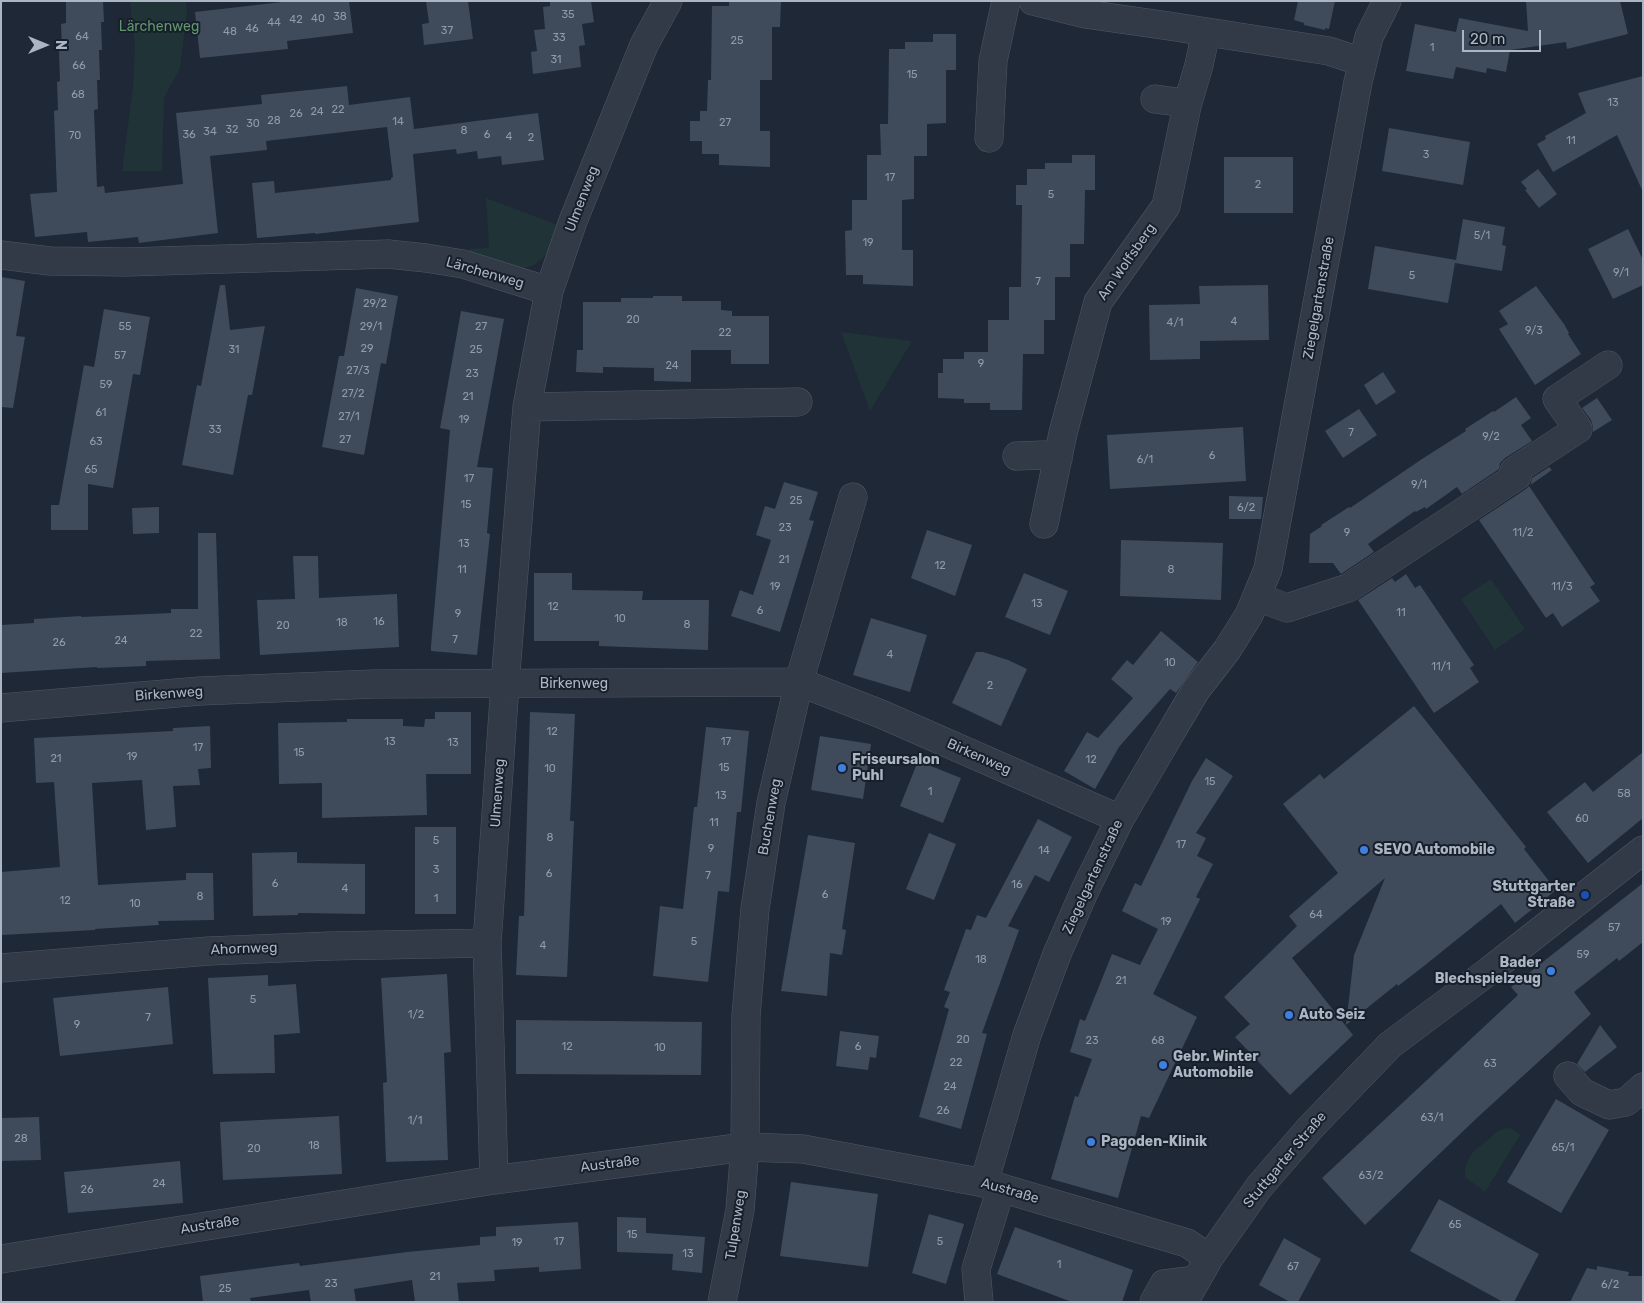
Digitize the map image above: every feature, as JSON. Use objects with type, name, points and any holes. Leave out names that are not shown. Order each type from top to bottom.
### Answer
[{"type":"street","name":"Ulmenweg","points":[[494,1180],[488,943],[505,684],[527,407],[548,291],[573,221],[644,45],[668,1]]},
{"type":"street","points":[[989,138],[994,61],[1006,1]]},
{"type":"street","points":[[1033,1],[1085,14],[1328,51],[1362,62]]},
{"type":"street","name":"Ziegelgartenstraße","points":[[979,1302],[976,1269],[993,1186],[1027,1035],[1054,962],[1085,890],[1120,819],[1192,697],[1237,635],[1257,597],[1268,569],[1362,62],[1369,37],[1388,1]]},
{"type":"street","name":"Am Wolfsberg","points":[[1044,524],[1058,459],[1098,302],[1166,206],[1187,106],[1206,32]]},
{"type":"street","points":[[1155,99],[1177,102],[1187,106]]},
{"type":"street","name":"Lärchenweg","points":[[1,255],[50,261],[127,262],[388,254],[463,264],[548,291]]},
{"type":"street","points":[[1257,597],[1287,608],[1348,588],[1517,476],[1514,471],[1578,429],[1557,399],[1608,365]]},
{"type":"street","points":[[527,407],[798,402]]},
{"type":"street","points":[[1017,456],[1044,456],[1058,459]]},
{"type":"street","name":"Buchenweg","points":[[745,1147],[746,1016],[755,909],[771,803],[799,682],[853,496]]},
{"type":"street","name":"Birkenweg","points":[[1,708],[210,691],[374,684],[799,682],[882,714],[1120,819]]},
{"type":"street","name":"Stuttgarter Straße","points":[[1196,1280],[1259,1187],[1310,1128],[1390,1045],[1489,971],[1643,850]]},
{"type":"street","name":"Ahornweg","points":[[1,968],[209,951],[330,946],[488,943]]},
{"type":"street","points":[[1568,1076],[1582,1092],[1609,1106],[1626,1102],[1643,1086]]},
{"type":"street","name":"Austraße","points":[[1,1259],[494,1180],[745,1147],[803,1149],[993,1186],[1187,1243],[1196,1280]]},
{"type":"street","name":"Tulpenweg","points":[[722,1302],[740,1210],[745,1147]]},
{"type":"street","points":[[1154,1302],[1164,1284],[1196,1280]]},
{"type":"green space","name":"Lärchenweg","points":[[130,1],[186,1],[187,12],[180,68],[164,98],[162,171],[122,171],[133,87],[135,48]]},
{"type":"green space","points":[[486,198],[558,225],[549,252],[534,265],[519,269],[471,258],[469,249],[489,248]]},
{"type":"green space","points":[[841,332],[912,341],[870,411]]},
{"type":"green space","points":[[1491,579],[1525,629],[1495,650],[1461,599]]},
{"type":"green space","points":[[1511,1128],[1520,1135],[1485,1192],[1465,1177],[1469,1158],[1475,1150],[1501,1129]]},
{"type":"building","points":[[66,1],[103,1],[104,22],[101,22],[102,50],[99,50],[100,80],[97,80],[98,109],[94,110],[97,187],[104,186],[105,193],[183,184],[176,113],[262,104],[261,95],[347,86],[349,105],[410,97],[414,129],[538,113],[544,160],[502,165],[501,156],[478,159],[477,151],[457,154],[456,149],[413,154],[419,222],[315,234],[257,238],[252,183],[274,181],[275,193],[391,180],[393,177],[387,127],[266,141],[267,150],[210,156],[218,233],[139,243],[138,237],[88,242],[87,232],[35,237],[30,194],[57,192],[54,111],[58,110],[57,82],[60,81],[59,51],[62,51],[61,24],[66,23]]},
{"type":"building","points":[[291,1],[349,1],[353,33],[287,41],[288,49],[200,58],[195,12]]},
{"type":"building","points":[[426,1],[468,1],[473,39],[424,45],[422,24],[429,23]]},
{"type":"building","points":[[550,1],[591,1],[594,22],[582,24],[585,45],[579,46],[581,67],[533,74],[531,52],[537,51],[534,30],[545,29],[543,7],[550,6]]},
{"type":"building","points":[[729,1],[781,1],[780,27],[772,27],[772,80],[760,80],[760,131],[770,131],[770,167],[719,165],[719,154],[702,154],[702,141],[690,141],[690,121],[700,121],[700,111],[707,111],[708,80],[711,80],[712,6],[729,6]]},
{"type":"building","points":[[1298,1],[1335,1],[1329,29],[1325,28],[1325,30],[1304,25],[1304,23],[1294,20]]},
{"type":"building","points":[[1526,1],[1620,1],[1628,34],[1567,49],[1566,42],[1510,50],[1506,72],[1487,68],[1486,73],[1456,67],[1453,79],[1406,71],[1415,24],[1456,32],[1459,18],[1528,31]]},
{"type":"building","points":[[933,34],[956,34],[956,70],[946,70],[946,123],[927,124],[927,156],[914,156],[914,199],[902,200],[902,250],[913,250],[913,286],[863,284],[863,275],[846,275],[845,231],[852,230],[852,200],[867,200],[867,155],[881,155],[880,124],[888,124],[889,49],[905,49],[905,42],[933,42]]},
{"type":"building","points":[[1643,76],[1643,192],[1617,135],[1553,172],[1537,144],[1546,139],[1545,136],[1586,113],[1578,93]]},
{"type":"building","points":[[1389,128],[1470,142],[1463,185],[1382,171]]},
{"type":"building","points":[[1072,155],[1095,155],[1095,190],[1085,190],[1084,244],[1070,244],[1070,277],[1055,277],[1055,320],[1044,320],[1044,354],[1023,354],[1022,410],[990,410],[990,403],[964,403],[964,399],[938,398],[938,373],[943,373],[943,359],[964,359],[964,352],[988,352],[988,320],[1009,320],[1009,287],[1021,287],[1022,205],[1016,205],[1016,185],[1027,185],[1027,169],[1045,169],[1045,163],[1072,163]]},
{"type":"building","points":[[1224,157],[1293,157],[1293,213],[1224,213]]},
{"type":"building","points":[[1538,169],[1557,194],[1539,208],[1521,182]]},
{"type":"building","points":[[1463,219],[1505,227],[1502,245],[1506,246],[1502,271],[1455,263],[1448,303],[1368,289],[1375,246],[1456,260]]},
{"type":"building","points":[[1628,229],[1643,260],[1643,285],[1613,299],[1588,249]]},
{"type":"building","points":[[1,277],[25,281],[16,336],[25,337],[13,408],[1,407]]},
{"type":"building","points":[[220,285],[225,285],[230,330],[265,326],[252,395],[248,395],[233,475],[182,465],[197,385],[201,386]]},
{"type":"building","points":[[1268,285],[1269,340],[1200,341],[1200,359],[1150,360],[1149,305],[1200,304],[1199,286]]},
{"type":"building","points":[[1536,286],[1564,324],[1581,354],[1535,385],[1499,329],[1508,324],[1499,311]]},
{"type":"building","points":[[356,288],[398,296],[386,364],[381,363],[364,455],[322,447],[339,356],[344,356]]},
{"type":"building","points":[[653,296],[682,296],[682,301],[721,301],[721,310],[732,311],[732,316],[769,316],[769,364],[731,364],[731,350],[691,350],[691,382],[654,381],[654,368],[603,367],[603,373],[576,372],[577,350],[583,350],[583,302],[621,302],[621,298],[653,298]]},
{"type":"building","points":[[104,309],[150,317],[140,375],[133,374],[113,488],[88,484],[88,530],[51,530],[51,505],[59,505],[84,365],[94,367]]},
{"type":"building","points":[[461,311],[504,319],[477,467],[493,468],[487,533],[490,534],[477,655],[431,651],[450,430],[440,428]]},
{"type":"building","points":[[1383,372],[1396,392],[1376,405],[1364,385]]},
{"type":"building","points":[[1516,397],[1531,418],[1521,425],[1532,441],[1505,458],[1500,463],[1499,469],[1462,494],[1457,487],[1426,509],[1425,507],[1415,511],[1368,544],[1374,552],[1341,574],[1333,563],[1309,563],[1310,534],[1321,525],[1350,508],[1466,431],[1465,429]]},
{"type":"building","points":[[1597,398],[1612,420],[1593,432],[1591,420],[1582,408]]},
{"type":"building","points":[[1359,409],[1377,435],[1343,458],[1325,431]]},
{"type":"building","points":[[1243,427],[1246,481],[1110,489],[1107,435]]},
{"type":"building","points":[[1549,467],[1552,470],[1529,486],[1532,478]]},
{"type":"building","points":[[784,482],[818,492],[809,520],[814,521],[780,632],[731,616],[740,590],[753,595],[771,540],[756,535],[765,506],[775,509]]},
{"type":"building","points":[[1529,486],[1595,584],[1590,587],[1600,601],[1562,627],[1553,613],[1546,618],[1479,520]]},
{"type":"building","points":[[1229,496],[1263,497],[1261,519],[1229,519]]},
{"type":"building","points":[[159,507],[159,533],[133,534],[132,508]]},
{"type":"building","points":[[927,530],[972,545],[955,596],[911,578]]},
{"type":"building","points":[[198,533],[216,533],[220,659],[146,661],[146,666],[1,673],[1,625],[34,623],[34,619],[171,613],[171,609],[198,609]]},
{"type":"building","points":[[1121,540],[1223,543],[1221,600],[1120,596]]},
{"type":"building","points":[[293,556],[318,556],[319,598],[397,594],[399,647],[260,655],[257,600],[295,599]]},
{"type":"building","points":[[534,573],[572,573],[572,590],[643,591],[642,600],[709,600],[708,650],[599,646],[599,641],[534,641]]},
{"type":"building","points":[[1024,573],[1068,591],[1050,635],[1005,617]]},
{"type":"building","points":[[1406,574],[1415,588],[1420,585],[1474,665],[1470,668],[1479,682],[1434,713],[1358,600],[1392,578],[1395,582]]},
{"type":"building","points":[[871,618],[927,635],[910,692],[853,675]]},
{"type":"building","points":[[1161,631],[1198,662],[1176,693],[1170,689],[1119,747],[1095,789],[1064,771],[1087,732],[1098,738],[1133,698],[1111,679],[1127,660],[1133,665]]},
{"type":"building","points":[[976,652],[983,652],[1008,660],[1027,669],[1001,726],[952,703]]},
{"type":"building","points":[[1414,706],[1526,847],[1524,849],[1556,890],[1515,923],[1501,904],[1346,1025],[1354,955],[1385,878],[1292,958],[1353,1035],[1290,1095],[1235,1037],[1250,1024],[1224,997],[1297,926],[1289,916],[1338,873],[1283,804],[1320,774],[1324,779]]},
{"type":"building","points":[[435,712],[471,712],[471,774],[426,774],[427,815],[322,818],[322,783],[279,784],[278,723],[347,722],[347,719],[403,719],[403,726],[424,727],[425,719],[435,719]]},
{"type":"building","points":[[530,712],[575,714],[570,821],[574,821],[567,977],[516,975],[519,916],[524,916]]},
{"type":"building","points":[[210,726],[211,768],[198,769],[200,785],[173,786],[176,827],[146,830],[142,780],[92,783],[98,885],[186,880],[186,873],[213,873],[214,920],[158,921],[159,925],[1,935],[1,872],[60,867],[54,782],[36,783],[34,738],[173,731],[173,728]]},
{"type":"building","points":[[706,727],[749,731],[741,812],[737,812],[729,892],[718,891],[708,982],[653,976],[660,906],[683,909],[694,807],[697,807]]},
{"type":"building","points":[[820,736],[871,744],[863,799],[811,790]]},
{"type":"building","points":[[1643,752],[1643,818],[1588,863],[1547,812],[1585,782],[1593,792]]},
{"type":"building","points":[[1206,758],[1233,776],[1196,833],[1206,838],[1197,856],[1213,864],[1196,897],[1200,899],[1153,994],[1197,1017],[1149,1118],[1141,1116],[1118,1198],[1051,1179],[1075,1096],[1078,1097],[1092,1059],[1070,1052],[1080,1019],[1085,1021],[1112,954],[1140,965],[1158,929],[1122,911],[1135,883],[1141,886],[1192,781]]},
{"type":"building","points":[[918,761],[961,778],[943,823],[900,806]]},
{"type":"building","points":[[1038,819],[1072,837],[1049,882],[1035,875],[1008,926],[1019,930],[982,1033],[987,1034],[961,1129],[919,1117],[949,1009],[944,1007],[950,992],[944,990],[966,929],[971,930],[977,915],[986,918]]},
{"type":"building","points":[[415,827],[456,827],[456,914],[415,914]]},
{"type":"building","points":[[929,833],[956,844],[934,900],[906,889]]},
{"type":"building","points":[[808,835],[855,843],[842,929],[846,930],[842,955],[830,953],[827,996],[781,991]]},
{"type":"building","points":[[297,852],[297,863],[365,864],[365,914],[298,913],[298,915],[253,916],[252,853]]},
{"type":"building","points":[[1643,883],[1643,942],[1619,961],[1617,958],[1574,992],[1591,1014],[1479,1116],[1365,1225],[1322,1178],[1518,995],[1511,987]]},
{"type":"building","points":[[447,974],[451,1052],[444,1053],[448,1160],[386,1162],[383,1083],[387,1082],[381,978]]},
{"type":"building","points":[[268,975],[268,986],[296,984],[300,1033],[274,1035],[275,1073],[213,1074],[208,978]]},
{"type":"building","points":[[168,987],[173,1044],[60,1056],[53,998]]},
{"type":"building","points":[[516,1020],[702,1022],[701,1075],[516,1074]]},
{"type":"building","points":[[1600,1025],[1617,1047],[1585,1072],[1577,1064]]},
{"type":"building","points":[[840,1031],[879,1036],[876,1058],[870,1057],[868,1070],[836,1066]]},
{"type":"building","points":[[1556,1099],[1609,1130],[1561,1213],[1507,1182]]},
{"type":"building","points":[[339,1116],[342,1174],[223,1180],[220,1122]]},
{"type":"building","points":[[39,1117],[41,1160],[1,1161],[1,1118]]},
{"type":"building","points":[[180,1161],[183,1203],[68,1213],[64,1172]]},
{"type":"building","points":[[791,1182],[878,1194],[868,1267],[780,1256]]},
{"type":"building","points":[[1439,1199],[1539,1254],[1514,1302],[1503,1302],[1410,1251]]},
{"type":"building","points":[[929,1214],[964,1224],[946,1284],[912,1273]]},
{"type":"building","points":[[617,1217],[646,1218],[646,1233],[705,1237],[702,1273],[672,1270],[673,1254],[617,1252]]},
{"type":"building","points":[[578,1222],[581,1269],[539,1272],[539,1267],[494,1270],[495,1281],[457,1283],[459,1302],[415,1302],[412,1280],[354,1289],[356,1302],[311,1302],[309,1290],[250,1298],[251,1302],[203,1302],[200,1276],[299,1263],[300,1266],[407,1252],[480,1245],[480,1237],[496,1236],[496,1227]]},
{"type":"building","points":[[1015,1227],[1133,1270],[1122,1302],[1072,1302],[997,1274]]},
{"type":"building","points":[[1284,1238],[1321,1259],[1298,1302],[1290,1302],[1259,1285]]},
{"type":"building","points":[[1597,1266],[1629,1272],[1628,1276],[1643,1276],[1643,1302],[1570,1302],[1587,1268],[1597,1270]]},
{"type":"place","name":"Friseursalon Puhl","points":[[842,768]]},
{"type":"place","name":"SEVO Automobile","points":[[1364,850]]},
{"type":"place","name":"Stuttgarter Straße","points":[[1585,895]]},
{"type":"place","name":"Bader Blechspielzeug","points":[[1551,971]]},
{"type":"place","name":"Auto Seiz","points":[[1289,1015]]},
{"type":"place","name":"Gebr. Winter Automobile","points":[[1163,1065]]},
{"type":"place","name":"Pagoden-Klinik","points":[[1091,1142]]}]
